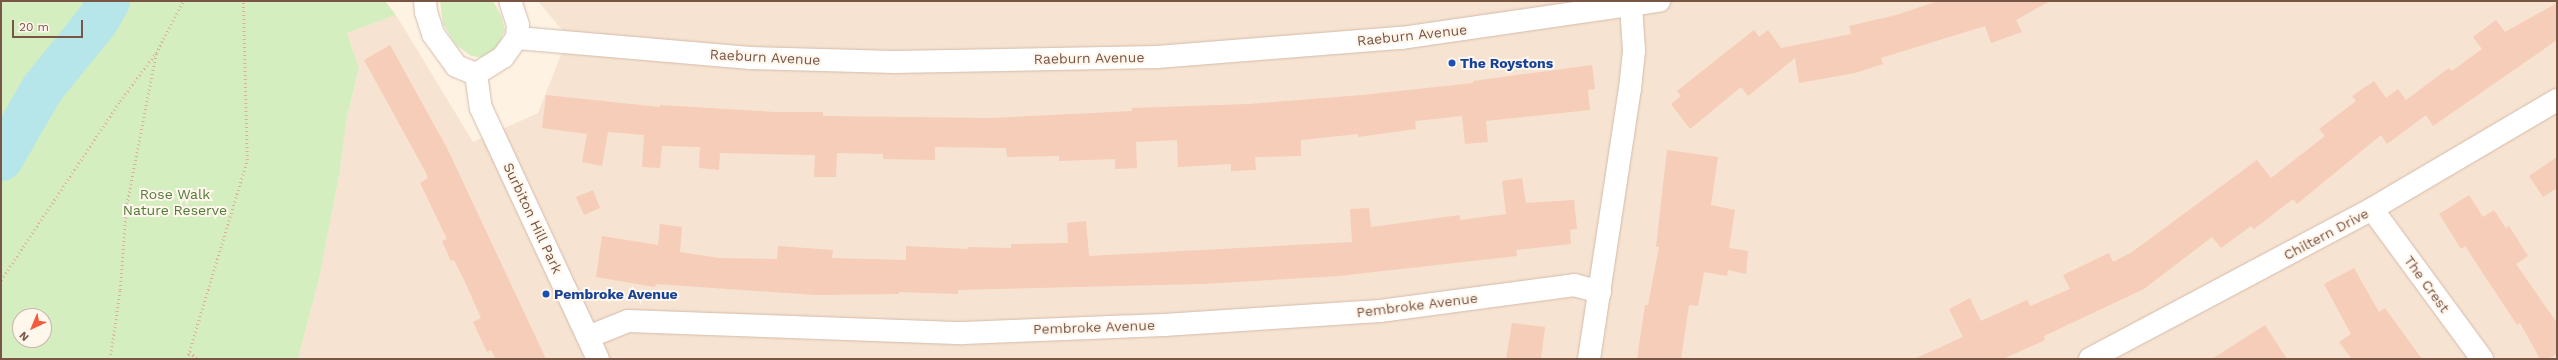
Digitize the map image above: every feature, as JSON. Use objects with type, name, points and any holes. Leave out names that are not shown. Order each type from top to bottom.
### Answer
[{"type":"street","points":[[425,1],[426,12],[433,34],[456,66],[476,74],[503,57],[517,38],[518,25],[510,1]]},
{"type":"street","name":"Raeburn Avenue","points":[[517,38],[750,58],[894,62],[1157,57],[1401,38],[1659,1]]},
{"type":"street","points":[[1589,359],[1600,292],[1634,50],[1631,6]]},
{"type":"street","name":"Surbiton Hill Park","points":[[476,74],[481,108],[598,359]]},
{"type":"street","name":"Chiltern Drive","points":[[2090,359],[2372,209],[2557,100]]},
{"type":"street","name":"The Crest","points":[[2372,209],[2482,359]]},
{"type":"street","name":"Pembroke Avenue","points":[[588,337],[628,321],[963,333],[1164,325],[1380,310],[1574,285],[1600,292]]},
{"type":"path","points":[[1,280],[120,101],[156,53],[183,1]]},
{"type":"path","points":[[187,359],[247,160],[243,1]]},
{"type":"path","points":[[110,359],[120,290],[126,208],[156,53]]},
{"type":"path","points":[[190,352],[197,359]]},
{"type":"shaded area","points":[[538,1],[2557,1],[2557,359],[298,359],[319,279],[340,171],[347,117],[359,70],[347,33],[396,15],[473,142],[538,113],[568,37]]},
{"type":"green space","name":"Rose Walk Nature Reserve","points":[[1,1],[385,1],[396,15],[347,33],[359,69],[347,117],[340,171],[319,279],[298,359],[1,359]]},
{"type":"green space","points":[[440,1],[493,1],[501,15],[505,30],[498,46],[485,58],[471,56],[456,45],[443,24]]},
{"type":"building","points":[[1938,1],[2050,1],[2016,20],[2022,32],[1991,43],[1985,26],[1881,58],[1883,64],[1855,73],[1799,83],[1795,58],[1748,96],[1741,87],[1690,129],[1671,104],[1681,96],[1677,91],[1754,30],[1759,37],[1768,30],[1781,48],[1851,34],[1849,26],[1896,15]]},
{"type":"building","points":[[2557,3],[2557,40],[2433,126],[2426,115],[2387,144],[2381,135],[2297,204],[2293,199],[2254,229],[2251,226],[2221,248],[2212,237],[2144,289],[2044,336],[2045,340],[2003,359],[1914,359],[1963,337],[1949,309],[1970,298],[1981,321],[2027,300],[2030,306],[2070,289],[2063,275],[2109,253],[2113,262],[2132,252],[2257,160],[2271,178],[2325,136],[2319,129],[2356,101],[2352,96],[2374,81],[2386,98],[2398,89],[2406,100],[2449,68],[2452,71],[2482,49],[2473,37],[2496,20],[2505,32]]},
{"type":"building","points":[[390,45],[447,148],[546,359],[496,359],[491,350],[487,352],[473,322],[481,318],[454,260],[451,261],[442,241],[447,239],[420,183],[428,178],[364,60]]},
{"type":"building","points":[[1592,65],[1595,89],[1588,90],[1590,110],[1486,121],[1488,142],[1465,144],[1462,116],[1415,121],[1416,129],[1358,137],[1358,134],[1301,140],[1301,156],[1255,157],[1256,170],[1231,171],[1231,164],[1178,167],[1177,140],[1136,142],[1137,168],[1115,169],[1115,159],[1059,161],[1059,156],[1007,157],[1006,148],[935,147],[935,160],[883,159],[883,154],[837,153],[836,177],[814,177],[815,155],[720,153],[719,170],[699,168],[700,147],[662,146],[660,168],[642,167],[644,135],[608,132],[602,166],[582,162],[587,134],[542,128],[546,95],[660,107],[660,105],[775,112],[823,112],[823,116],[991,118],[1132,111],[1132,108],[1249,104],[1362,95],[1473,83],[1473,81]]},
{"type":"building","points":[[1667,150],[1718,157],[1711,205],[1735,210],[1729,248],[1748,251],[1746,274],[1728,270],[1727,276],[1704,272],[1698,306],[1689,305],[1681,359],[1637,359],[1645,305],[1648,305],[1659,247],[1656,247]]},
{"type":"building","points":[[2557,157],[2557,188],[2543,197],[2529,176]]},
{"type":"building","points":[[1522,178],[1526,203],[1574,200],[1577,229],[1570,230],[1571,244],[1516,250],[1517,256],[1338,276],[1202,284],[958,290],[958,294],[899,292],[899,294],[816,295],[656,284],[655,287],[596,277],[602,236],[658,245],[660,224],[682,227],[680,252],[719,258],[777,259],[778,246],[833,250],[832,258],[906,260],[906,246],[969,249],[968,247],[1011,248],[1011,244],[1068,243],[1067,223],[1086,221],[1089,256],[1352,242],[1350,209],[1369,208],[1371,227],[1460,215],[1460,220],[1506,214],[1502,181]]},
{"type":"building","points":[[593,190],[600,208],[584,215],[576,197]]},
{"type":"building","points":[[2469,195],[2483,217],[2494,210],[2506,228],[2509,226],[2528,256],[2516,264],[2557,323],[2557,354],[2548,359],[2540,359],[2520,323],[2517,325],[2465,246],[2461,249],[2439,214]]},
{"type":"building","points":[[2354,268],[2379,312],[2385,308],[2422,359],[2352,359],[2339,342],[2351,334],[2324,284]]},
{"type":"building","points":[[1512,323],[1545,327],[1541,359],[1506,359]]},
{"type":"building","points":[[2265,325],[2287,359],[2212,359]]},
{"type":"waterway","points":[[1,159],[42,88],[97,20],[108,1]]},
{"type":"place","name":"The Roystons","points":[[1452,63]]},
{"type":"place","name":"Pembroke Avenue","points":[[546,294]]}]
